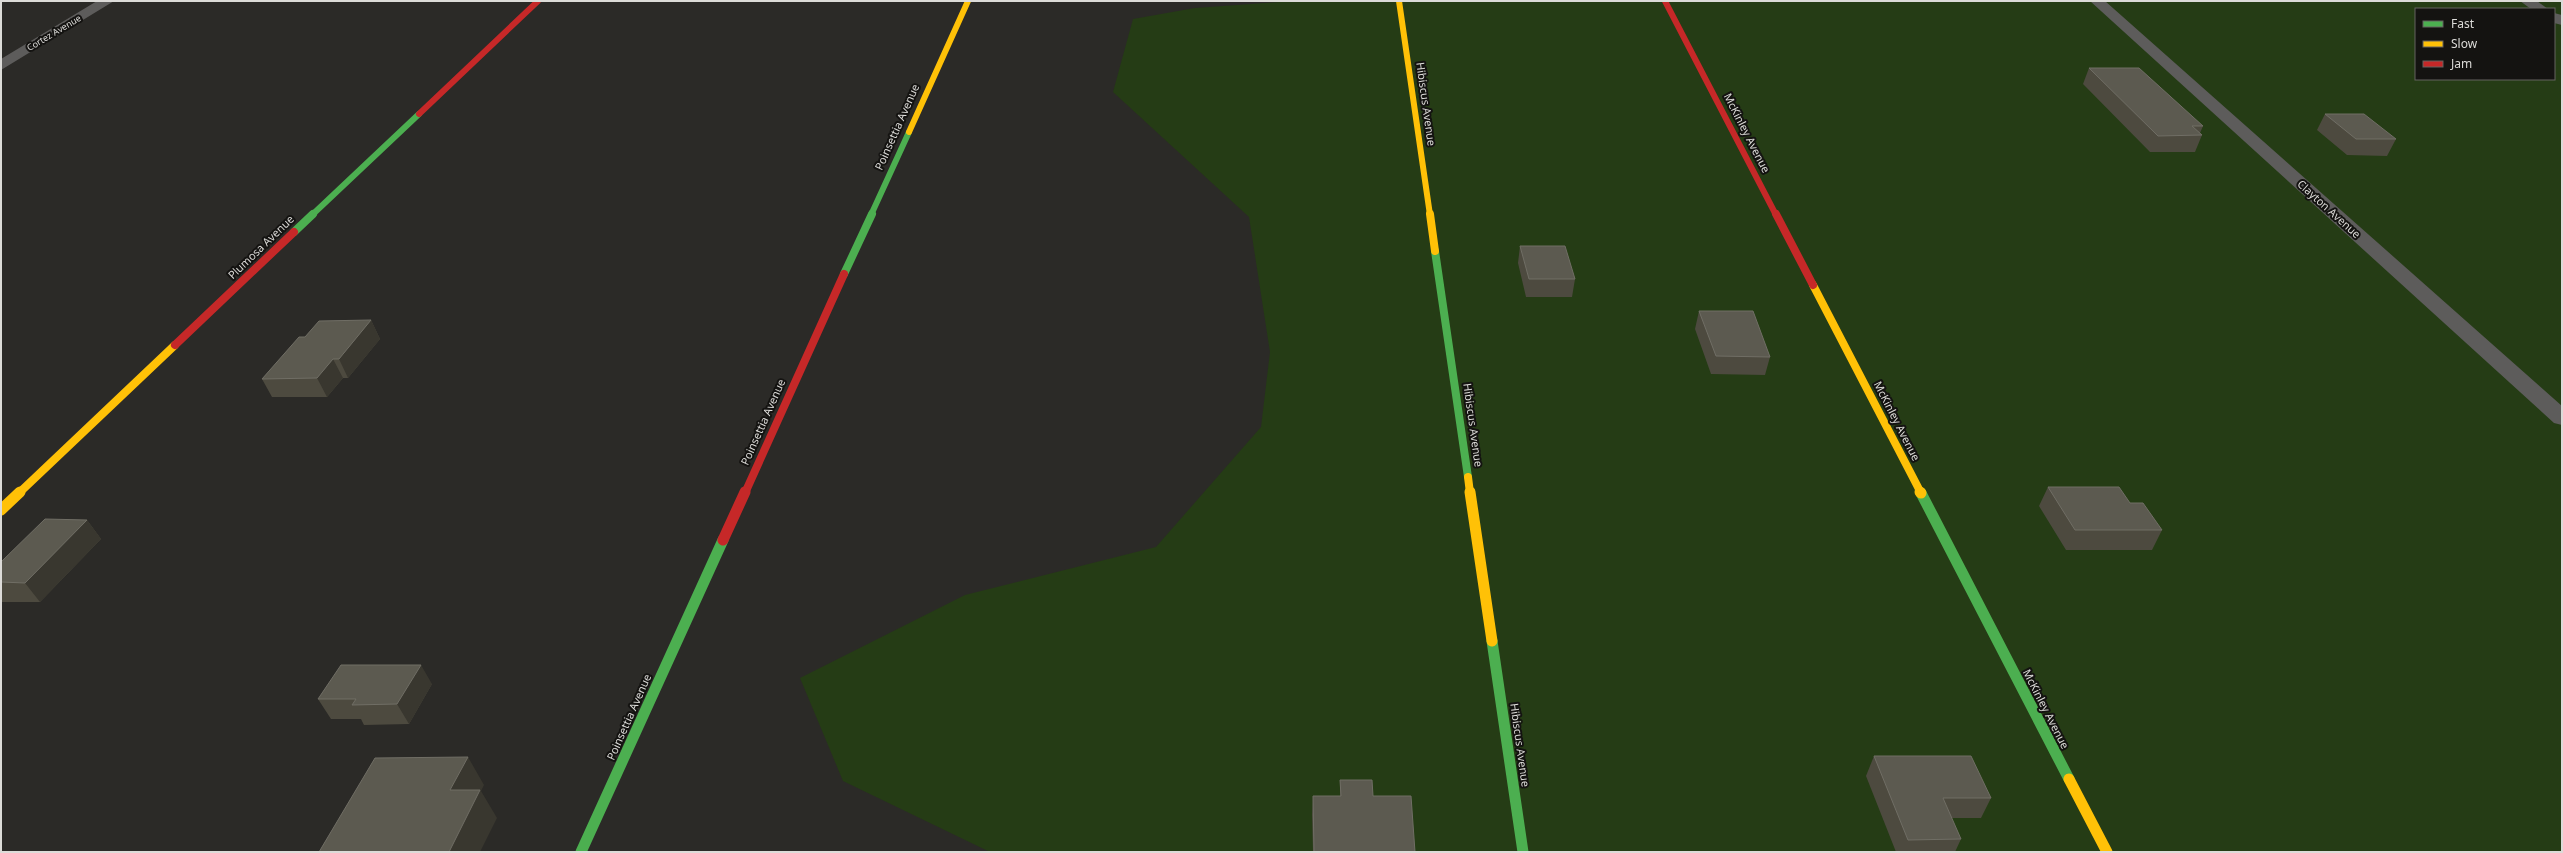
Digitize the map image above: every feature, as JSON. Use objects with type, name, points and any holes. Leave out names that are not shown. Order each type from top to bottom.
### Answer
[{"type":"street","name":"Cortez Avenue","points":[[1,65],[106,1]]},
{"type":"street","name":"Plumosa Avenue","points":[[1,510],[538,1]]},
{"type":"street","name":"Poinsettia Avenue","points":[[581,852],[968,1]]},
{"type":"street","name":"Hibiscus Avenue","points":[[1399,1],[1523,852]]},
{"type":"street","name":"McKinley Avenue","points":[[1665,1],[2107,852]]},
{"type":"street","name":"Clayton Avenue","points":[[2097,1],[2562,418]]},
{"type":"street","points":[[2527,1],[2539,8]]},
{"type":"green space","points":[[1294,1],[2562,1],[2562,852],[990,852],[843,781],[800,678],[965,595],[1156,547],[1261,427],[1270,352],[1249,217],[1113,92],[1133,19],[1195,8]]},
{"type":"building","points":[[2089,68],[2139,68],[2203,126],[2192,126],[2202,135],[2158,136]]},
{"type":"building","points":[[2325,114],[2364,114],[2396,139],[2356,139]]},
{"type":"building","points":[[1520,246],[1565,246],[1575,279],[1529,279]]},
{"type":"building","points":[[1699,311],[1753,311],[1770,357],[1716,356]]},
{"type":"building","points":[[371,320],[339,359],[333,359],[317,378],[262,379],[299,337],[305,337],[319,321]]},
{"type":"building","points":[[2048,487],[2119,487],[2130,503],[2143,503],[2162,530],[2075,530]]},
{"type":"building","points":[[45,519],[87,520],[25,583],[1,582],[1,562]]},
{"type":"building","points":[[341,665],[421,665],[397,704],[352,705],[356,699],[318,699]]},
{"type":"building","points":[[1874,756],[1971,756],[1991,798],[1943,798],[1961,839],[1908,840]]},
{"type":"building","points":[[468,757],[450,790],[480,790],[449,852],[319,852],[375,758]]},
{"type":"building","points":[[1340,780],[1372,780],[1373,796],[1411,796],[1415,852],[1314,852],[1313,796],[1341,796]]},
{"type":"traffic: fast","points":[[294,232],[419,114]]},
{"type":"traffic: fast","points":[[844,274],[909,132]]},
{"type":"traffic: fast","points":[[1435,251],[1468,477]]},
{"type":"traffic: fast","points":[[1921,493],[2069,779]]},
{"type":"traffic: fast","points":[[581,852],[723,540]]},
{"type":"traffic: fast","points":[[1492,641],[1523,852]]},
{"type":"traffic: slow","points":[[909,132],[968,1]]},
{"type":"traffic: slow","points":[[1399,1],[1435,251]]},
{"type":"traffic: slow","points":[[1813,285],[1921,493]]},
{"type":"traffic: slow","points":[[1,510],[175,345]]},
{"type":"traffic: slow","points":[[1468,477],[1492,641]]},
{"type":"traffic: slow","points":[[2069,779],[2107,852]]},
{"type":"traffic: jam","points":[[419,114],[538,1]]},
{"type":"traffic: jam","points":[[1665,1],[1813,285]]},
{"type":"traffic: jam","points":[[175,345],[294,232]]},
{"type":"traffic: jam","points":[[723,540],[844,274]]}]
